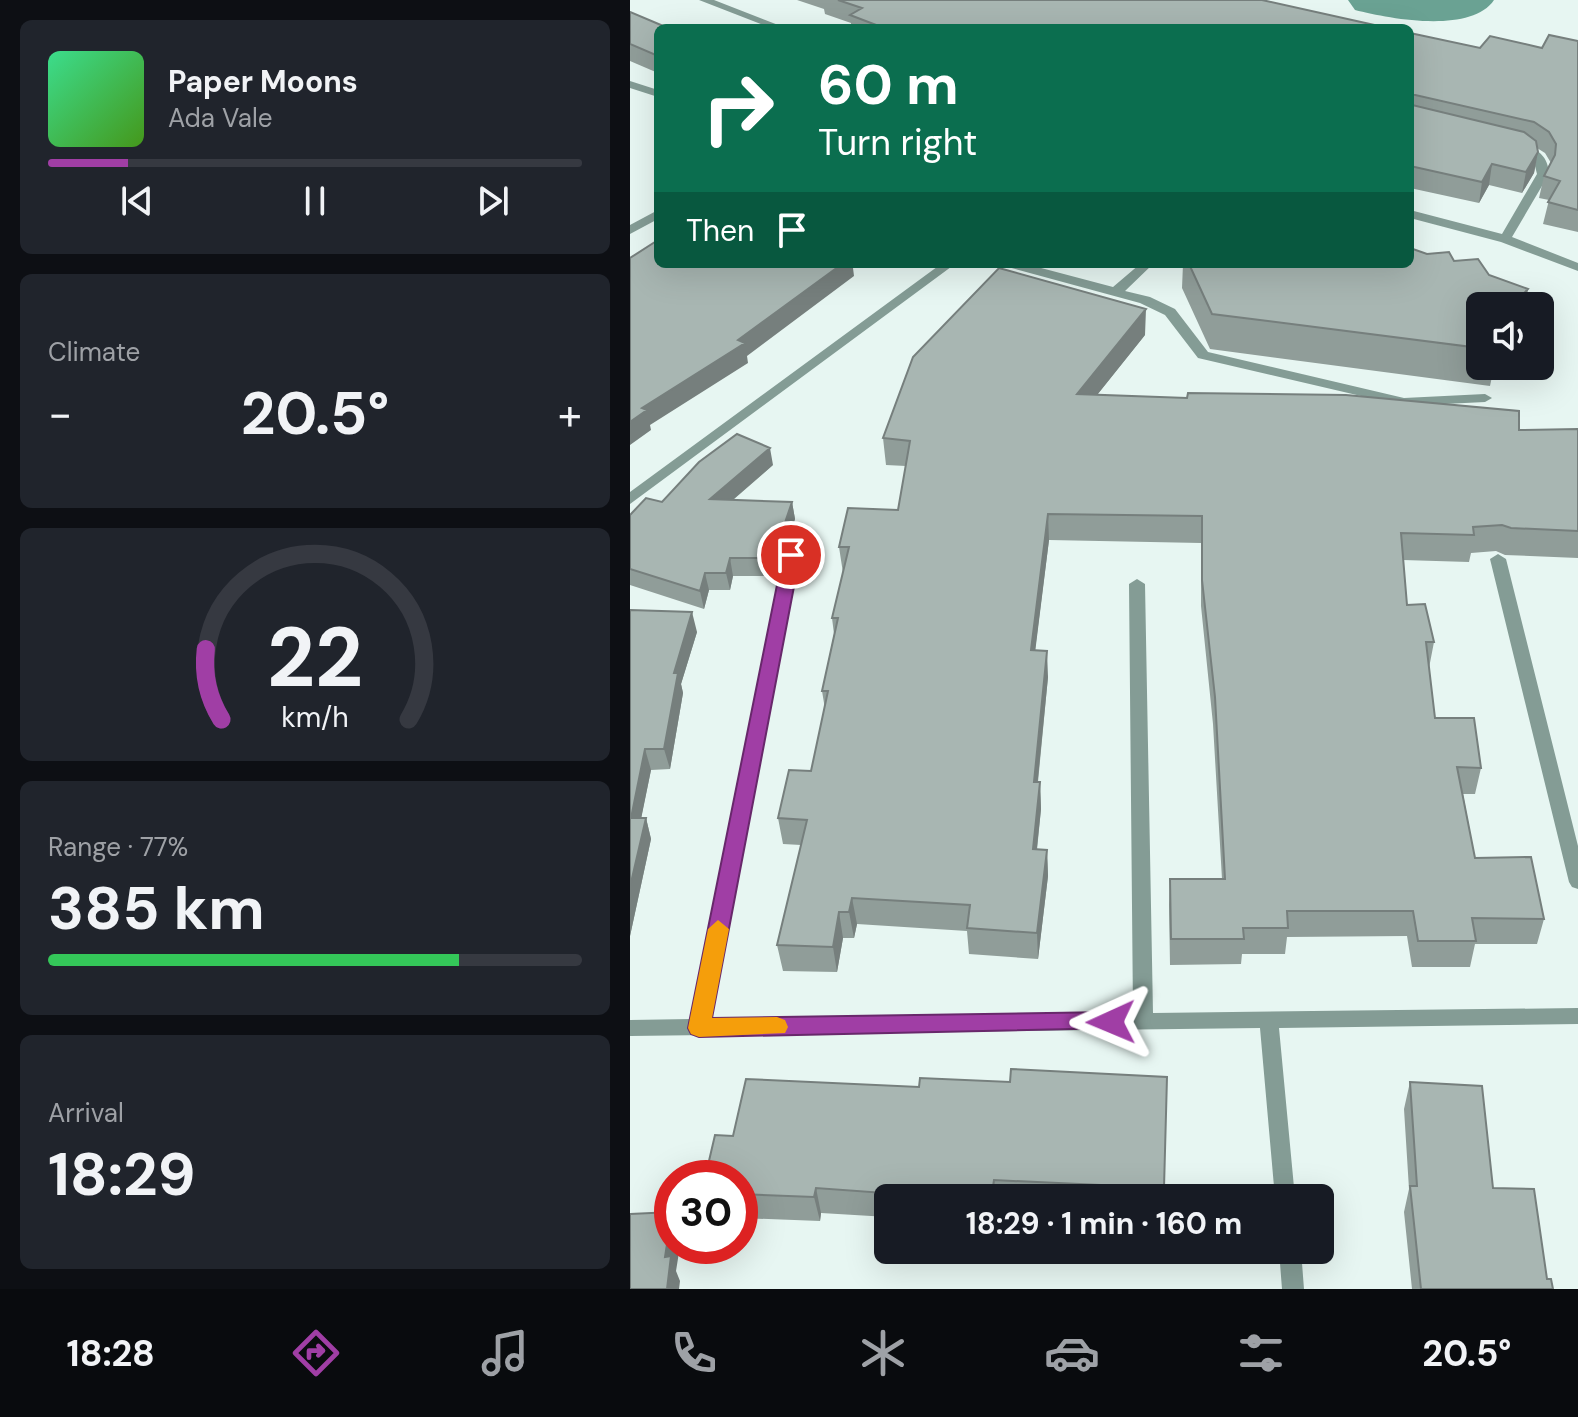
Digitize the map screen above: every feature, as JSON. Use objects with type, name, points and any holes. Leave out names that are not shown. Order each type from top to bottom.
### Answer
[{"type":"street","points":[[704,0],[770,24]]},
{"type":"street","points":[[630,84],[654,93]]},
{"type":"street","points":[[1505,239],[1543,174],[1544,162],[1539,155],[1511,145]]},
{"type":"street","points":[[1414,215],[1505,239],[1578,267]]},
{"type":"street","points":[[630,230],[654,216]]},
{"type":"street","points":[[630,499],[944,268]]},
{"type":"street","points":[[1027,268],[1145,300],[1170,312],[1203,355],[1404,402],[1485,398]]},
{"type":"street","points":[[1116,292],[1143,268]]},
{"type":"street","points":[[699,1028],[791,555]]},
{"type":"street","points":[[1498,559],[1578,882]]},
{"type":"street","points":[[1137,584],[1143,1021]]},
{"type":"street","points":[[630,1028],[1578,1016]]},
{"type":"street","points":[[1269,1020],[1284,1184]]},
{"type":"street","points":[[1291,1264],[1293,1289]]},
{"type":"building","points":[[838,0],[1262,0],[1370,24],[874,24],[850,15],[862,8]]},
{"type":"building","points":[[630,12],[658,24],[654,24],[654,54],[630,44]]},
{"type":"building","points":[[1414,34],[1480,48],[1490,36],[1542,48],[1549,35],[1578,41],[1578,210],[1548,202],[1560,181],[1544,176],[1555,155],[1556,144],[1549,132],[1534,122],[1414,95]]},
{"type":"building","points":[[1414,105],[1524,132],[1536,141],[1538,152],[1526,172],[1492,164],[1482,182],[1414,167]]},
{"type":"building","points":[[654,243],[654,268],[837,268],[738,340],[745,343],[642,408],[647,410],[630,422],[630,258]]},
{"type":"building","points":[[1414,249],[1427,254],[1449,252],[1454,261],[1478,259],[1489,275],[1528,289],[1525,292],[1466,292],[1466,346],[1212,314],[1191,268],[1414,268]]},
{"type":"building","points":[[999,268],[1146,309],[1077,394],[1187,398],[1188,393],[1346,395],[1519,411],[1519,430],[1578,429],[1578,531],[1502,525],[1473,527],[1474,535],[1401,533],[1407,605],[1425,604],[1434,642],[1426,642],[1435,718],[1474,718],[1481,768],[1457,767],[1475,858],[1531,857],[1544,919],[1472,918],[1476,941],[1418,941],[1413,911],[1287,911],[1288,928],[1243,928],[1244,939],[1171,939],[1170,879],[1225,879],[1215,697],[1202,580],[1202,516],[1048,514],[1031,650],[1047,651],[1034,782],[1040,782],[1033,849],[1047,850],[1037,933],[967,928],[970,905],[852,898],[849,912],[839,912],[833,947],[777,945],[807,820],[778,818],[789,770],[811,771],[828,691],[822,691],[838,618],[832,618],[849,547],[839,547],[848,508],[898,510],[910,441],[883,438],[913,357]]},
{"type":"building","points":[[737,434],[770,448],[710,499],[792,502],[773,558],[730,558],[726,573],[705,573],[700,591],[630,569],[630,515],[646,498],[662,502],[699,462]]},
{"type":"building","points":[[630,610],[692,612],[674,673],[678,673],[664,749],[645,749],[631,818],[646,818],[630,887]]},
{"type":"building","points":[[1011,1069],[1167,1077],[1164,1184],[994,1180],[993,1184],[874,1184],[874,1192],[816,1188],[814,1197],[758,1195],[758,1160],[709,1160],[715,1135],[733,1136],[746,1079],[919,1087],[920,1078],[1010,1082]]},
{"type":"building","points":[[1410,1082],[1482,1086],[1493,1188],[1534,1189],[1547,1279],[1551,1279],[1553,1289],[1421,1289],[1410,1186],[1417,1186]]},
{"type":"building","points":[[654,1213],[654,1264],[670,1264],[667,1289],[630,1289],[630,1214]]},
{"type":"waterway","points":[[1371,0],[1448,8],[1471,0]]},
{"type":"slow traffic","points":[[718,929],[699,1028],[777,1027]]},
{"type":"route","points":[[791,555],[699,1028],[1111,1022]]}]
